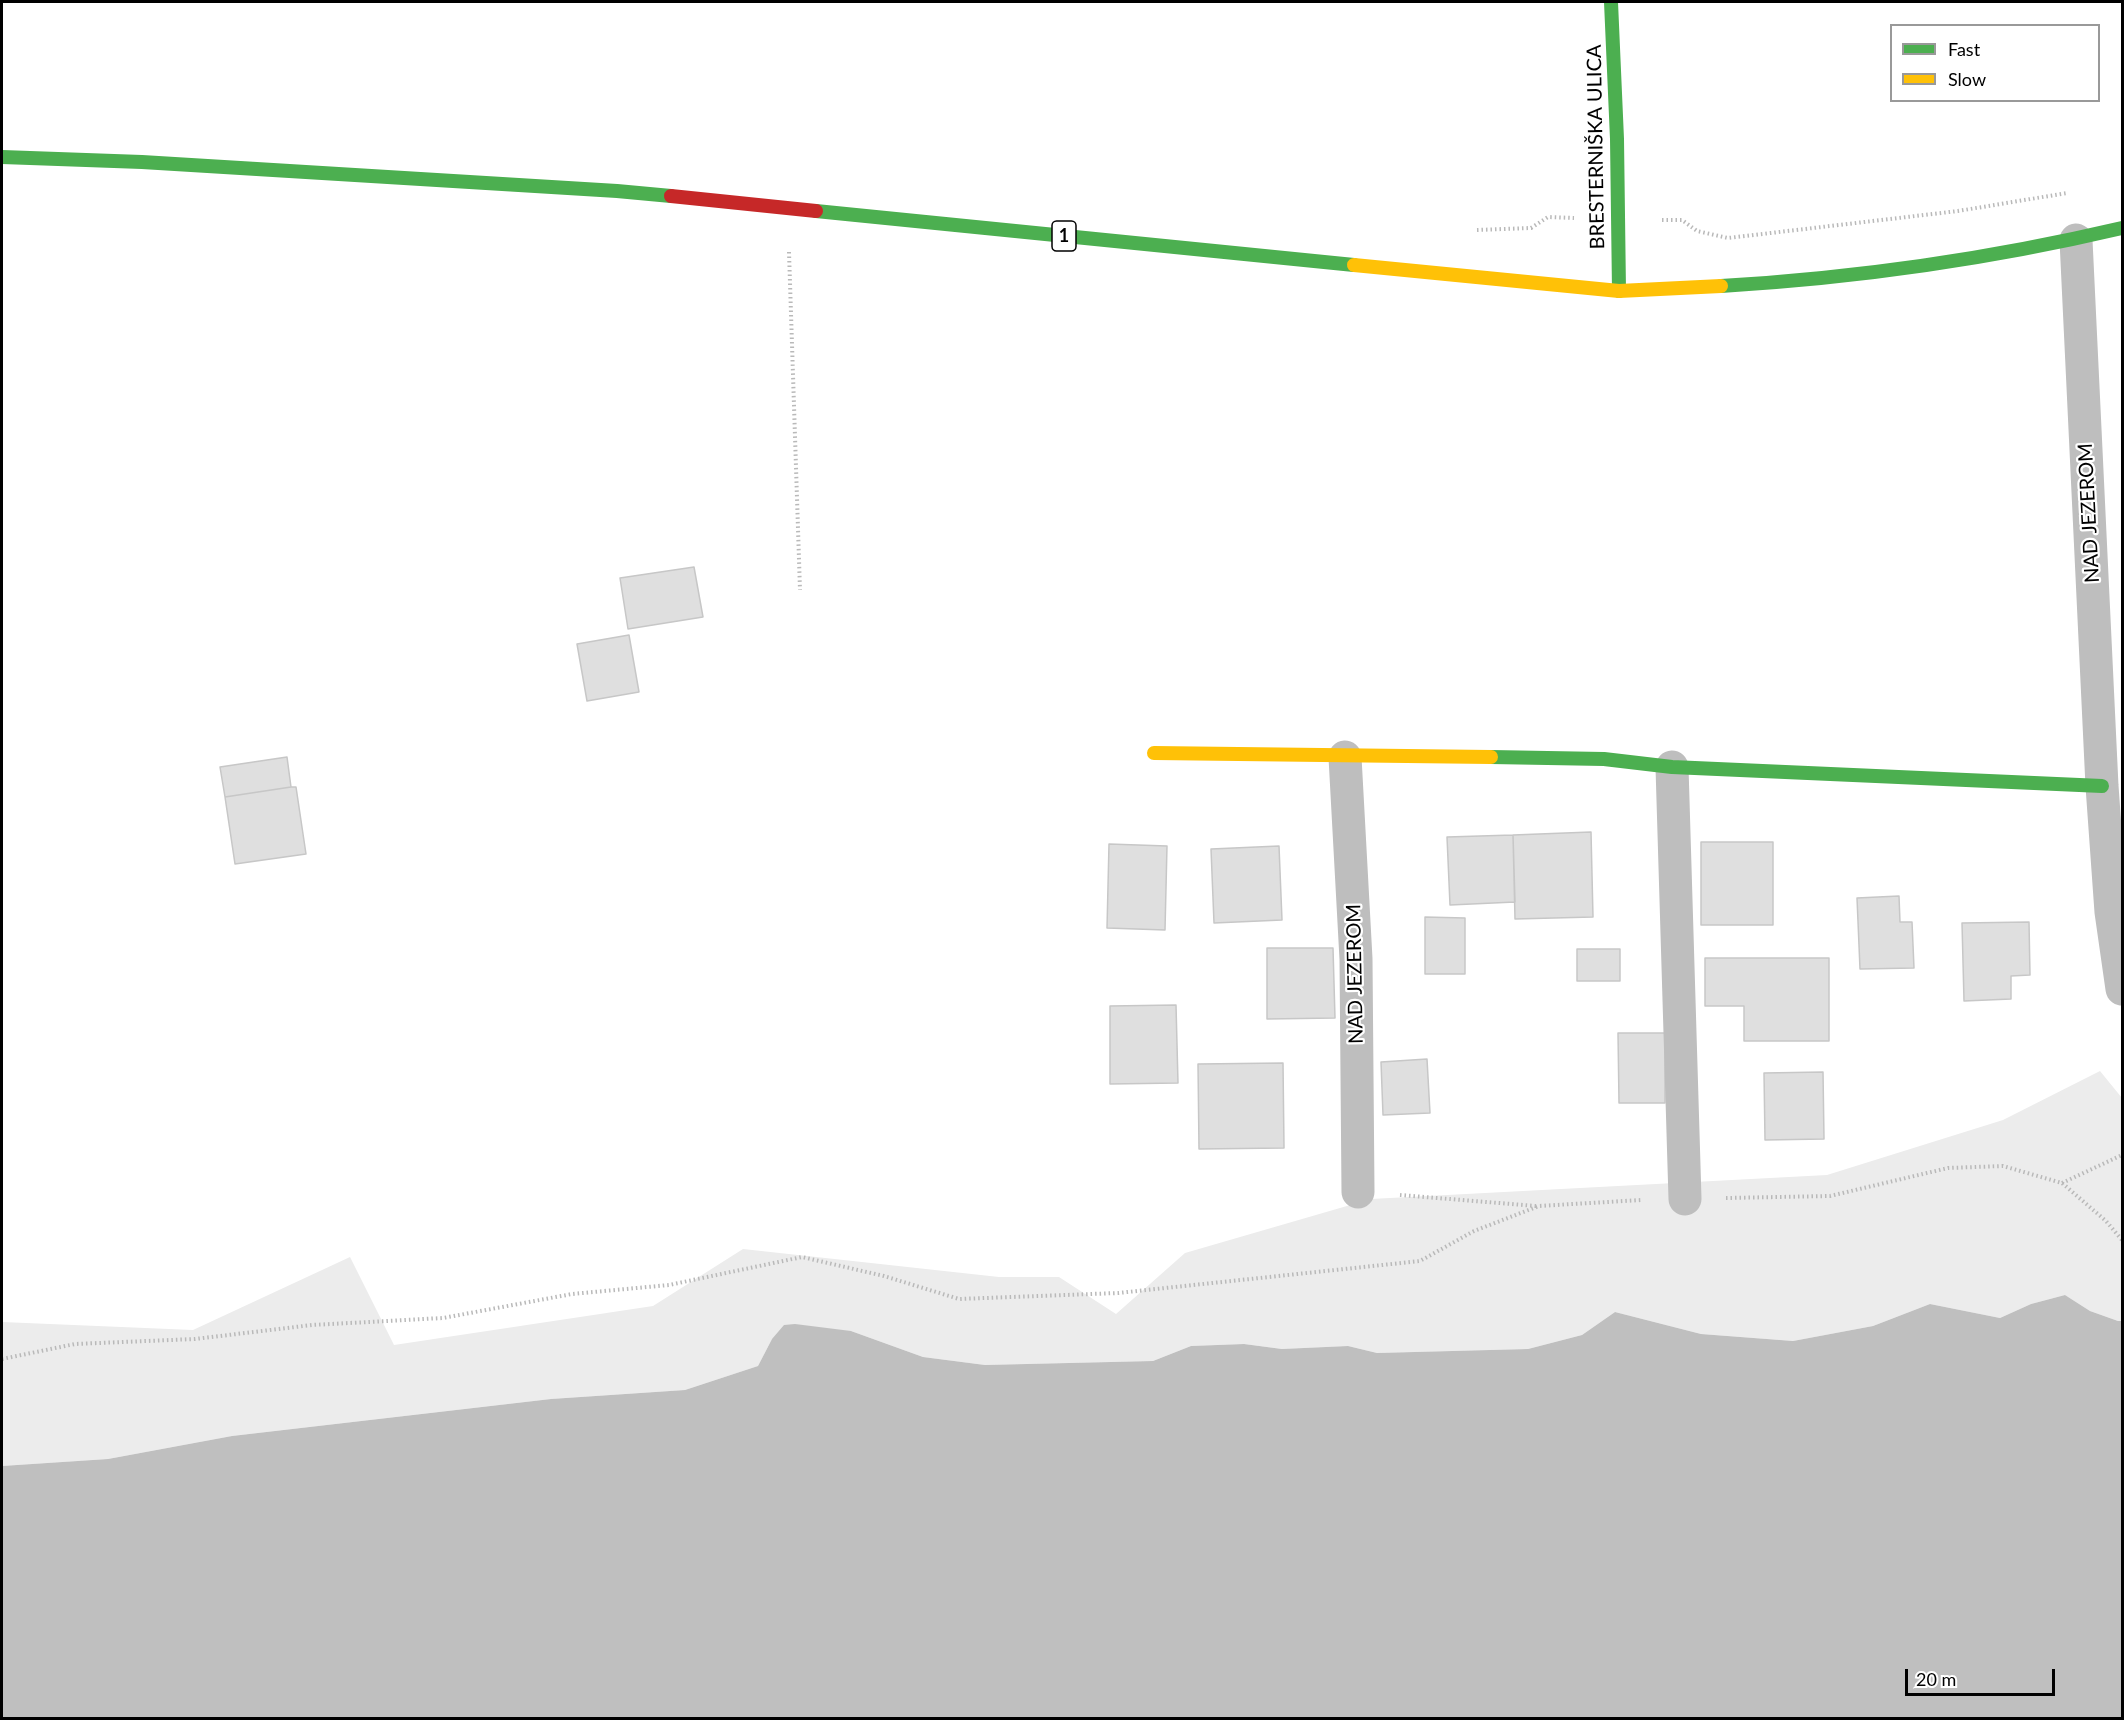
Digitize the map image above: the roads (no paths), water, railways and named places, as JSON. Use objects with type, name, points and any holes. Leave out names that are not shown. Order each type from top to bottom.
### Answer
[{"type":"main road","name":"BRESTERNIŠKA ULICA","points":[[1611,2],[1617,139],[1619,291]]},
{"type":"main road","name":"1","points":[[2,157],[142,162],[617,191],[1619,291],[1718,288],[1907,269],[2076,240],[2122,228]]},
{"type":"main road","points":[[1154,753],[1604,759],[1672,767],[2102,786]]},
{"type":"street","name":"NAD JEZEROM","points":[[2076,240],[2102,786],[2111,912],[2122,989]]},
{"type":"street","name":"NAD JEZEROM","points":[[1346,757],[1356,959],[1358,1192]]},
{"type":"street","points":[[1672,767],[1685,1199]]}]
